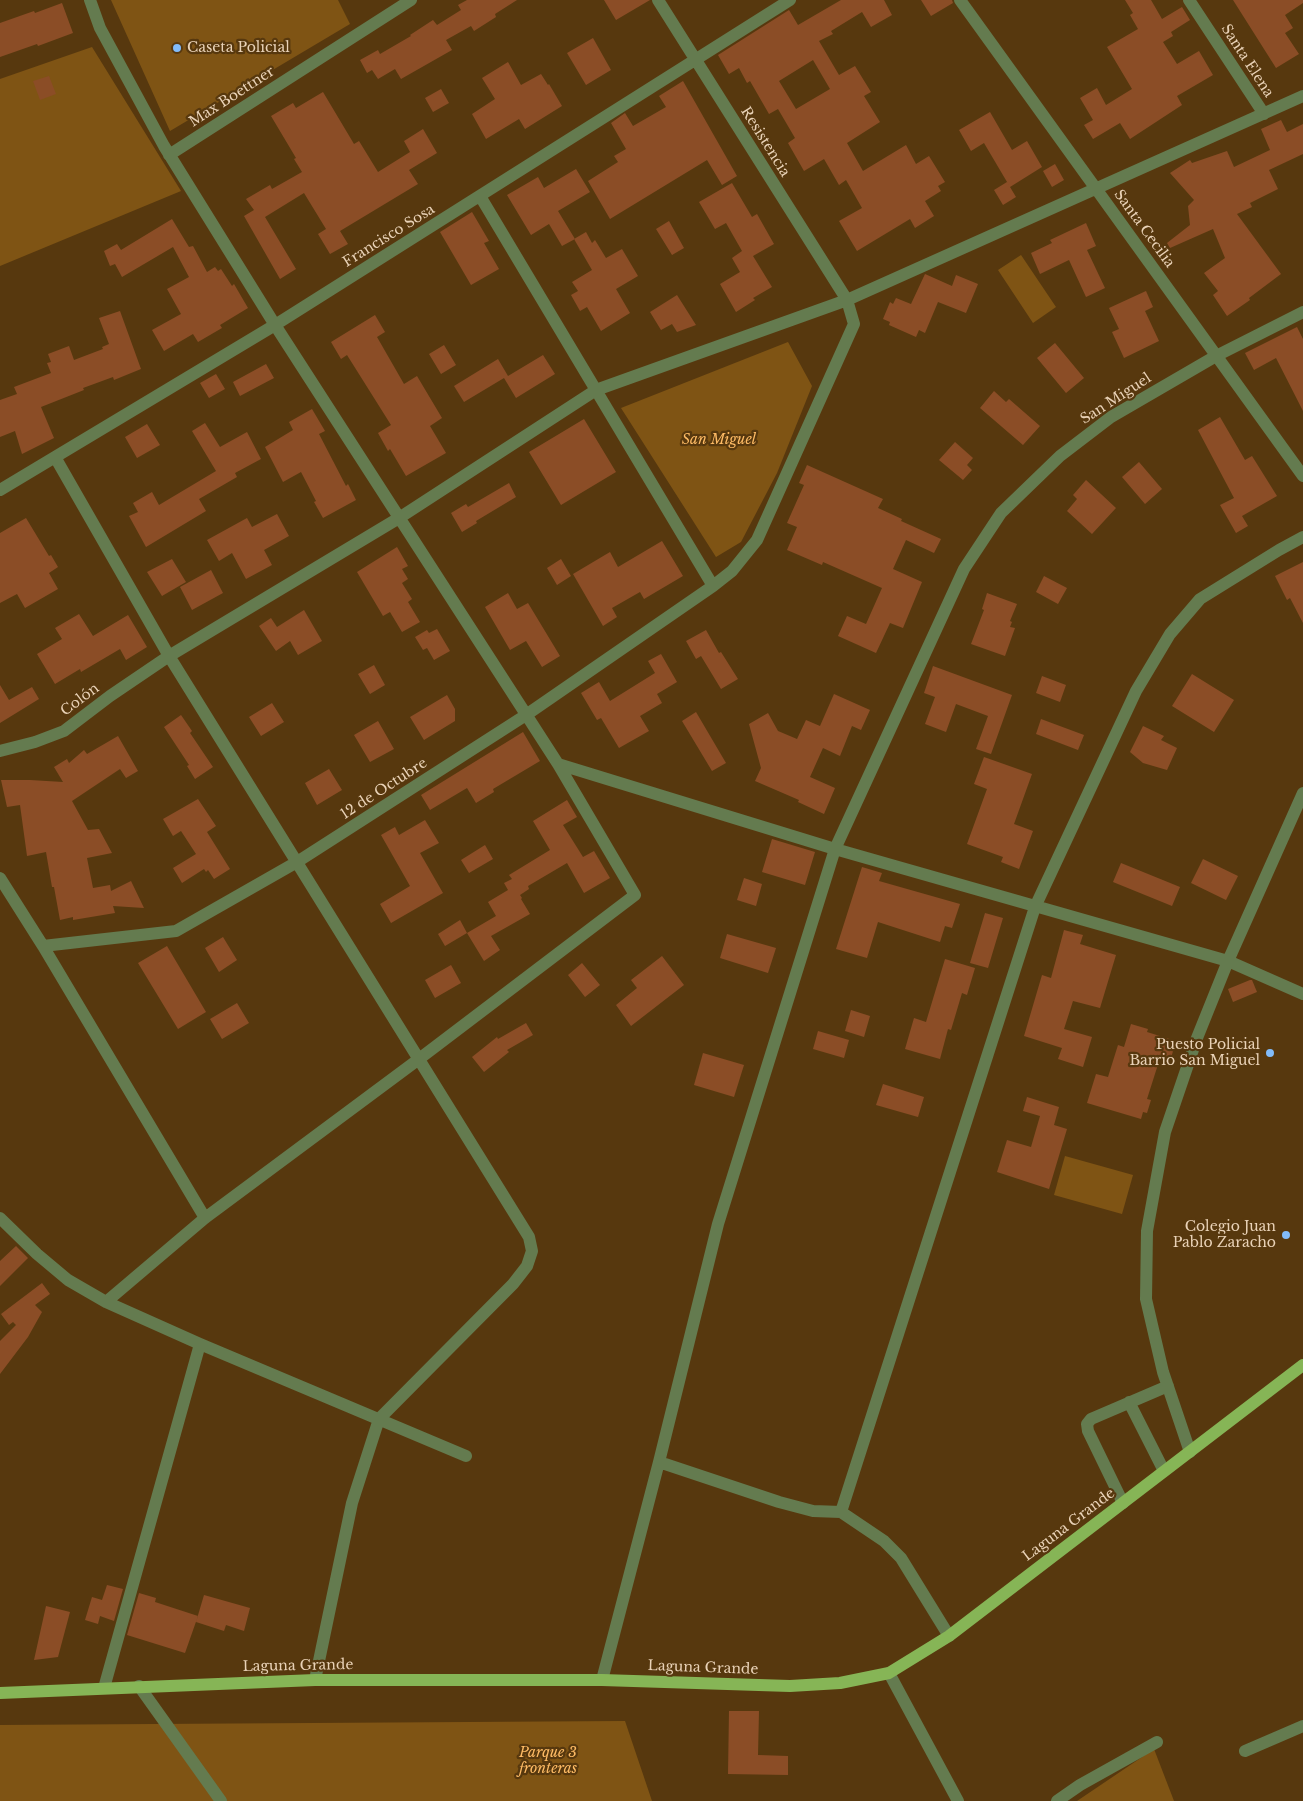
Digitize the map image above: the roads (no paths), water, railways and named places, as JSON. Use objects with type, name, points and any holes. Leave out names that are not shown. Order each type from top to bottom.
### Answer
[{"type":"main road","name":"Laguna Grande","points":[[0,1693],[315,1680],[602,1680],[790,1686],[840,1683],[889,1672],[949,1636],[1303,1365]]},
{"type":"street","points":[[90,0],[100,28],[169,155],[275,326],[558,764],[635,895],[205,1218],[106,1302]]},
{"type":"street","name":"Max Boettner","points":[[169,155],[411,0]]},
{"type":"street","name":"Resistencia","points":[[658,0],[847,300],[854,324],[757,540],[732,571],[713,586]]},
{"type":"street","name":"Francisco Sosa","points":[[0,490],[275,326],[790,0]]},
{"type":"street","name":"Santa Cecilia","points":[[960,0],[1303,476]]},
{"type":"street","name":"Santa Elena","points":[[1189,0],[1264,114]]},
{"type":"street","name":"Colón","points":[[0,751],[35,742],[64,731],[110,696],[169,656],[399,518],[596,390],[847,300],[1303,96]]},
{"type":"street","points":[[480,196],[713,586]]},
{"type":"street","name":"San Miguel","points":[[602,1680],[718,1224],[835,849],[964,569],[1001,513],[1060,456],[1111,417],[1216,356],[1303,312]]},
{"type":"street","points":[[55,457],[169,656],[529,1237],[532,1251],[527,1266],[513,1284],[379,1419],[352,1503],[315,1680]]},
{"type":"street","points":[[841,1512],[1035,907],[1136,691],[1170,634],[1200,599],[1303,537]]},
{"type":"street","name":"12 de Octubre","points":[[42,946],[176,931],[297,862],[526,715],[713,586]]},
{"type":"street","points":[[558,764],[835,849],[1228,961],[1303,994]]},
{"type":"street","points":[[1190,1452],[1162,1372],[1146,1299],[1147,1231],[1165,1132],[1197,1038],[1228,961],[1303,793]]},
{"type":"street","points":[[0,878],[205,1218]]},
{"type":"street","points":[[0,1218],[37,1254],[68,1280],[106,1302],[200,1344],[466,1456]]},
{"type":"street","points":[[104,1688],[200,1344]]},
{"type":"street","points":[[1123,1503],[1088,1431],[1087,1424],[1091,1419],[1168,1386]]},
{"type":"street","points":[[1129,1402],[1164,1471]]},
{"type":"street","points":[[659,1462],[779,1502],[813,1511],[841,1512],[884,1541],[901,1558],[949,1636]]},
{"type":"street","points":[[889,1672],[958,1801]]},
{"type":"street","points":[[139,1686],[221,1801]]},
{"type":"street","points":[[1245,1751],[1303,1726]]},
{"type":"street","points":[[1056,1801],[1157,1742]]},
{"type":"place","name":"Caseta Policial","points":[[177,48]]},
{"type":"place","name":"Puesto Policial Barrio San Miguel","points":[[1270,1053]]},
{"type":"place","name":"Colegio Juan Pablo Zaracho","points":[[1286,1235]]},
{"type":"park label","name":"Parque 3 fronteras","points":[[548,1762]]}]
